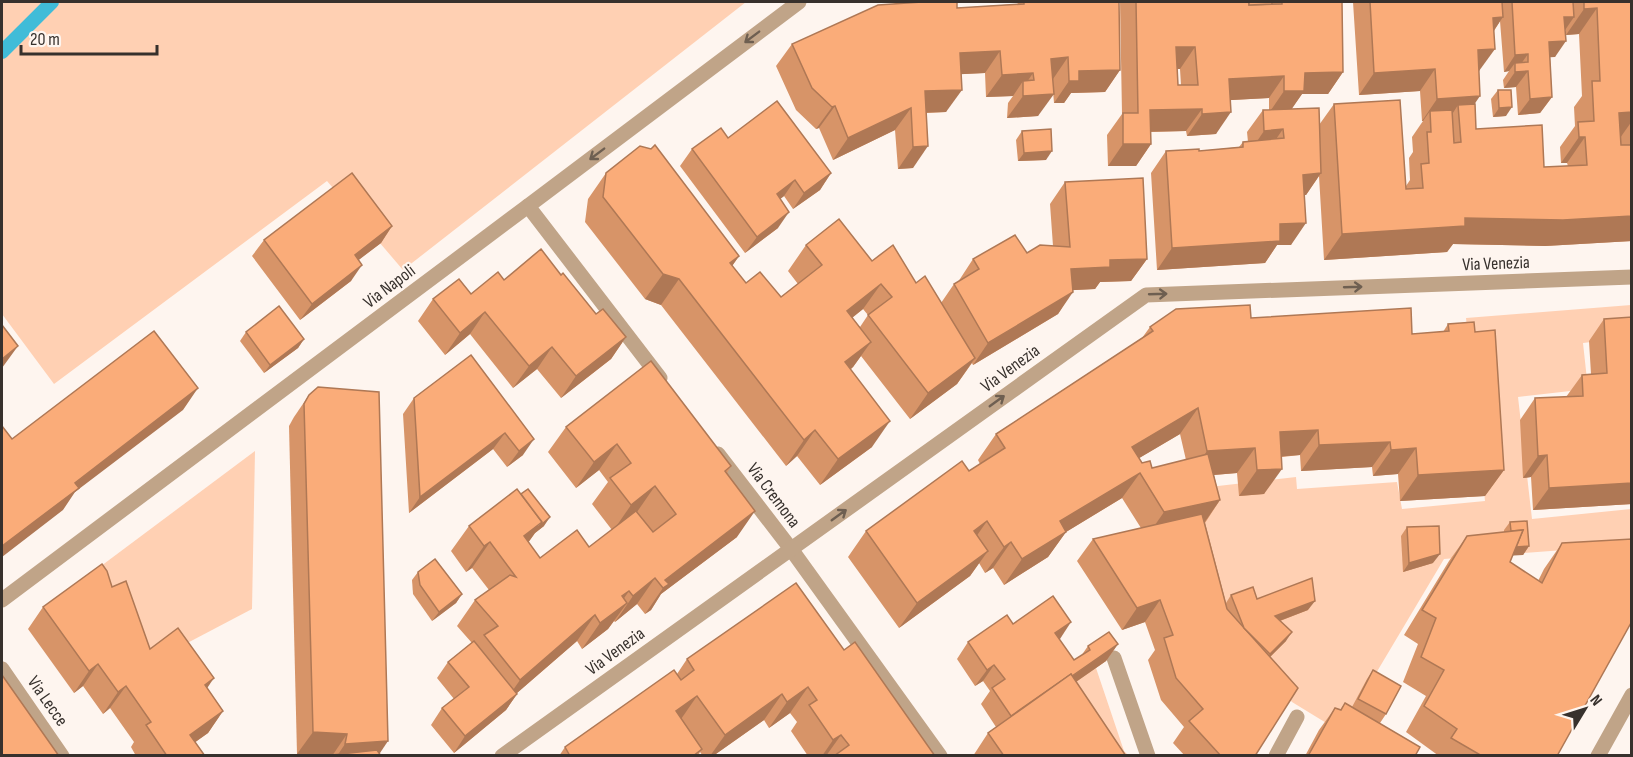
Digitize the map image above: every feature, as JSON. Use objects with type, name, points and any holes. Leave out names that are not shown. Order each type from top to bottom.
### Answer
[{"type":"street","name":"Via Napoli","points":[[2,600],[799,2]]},
{"type":"street","points":[[528,206],[667,387]]},
{"type":"street","name":"Via Venezia","points":[[502,756],[1146,295],[1632,278]]},
{"type":"street","name":"Via Cremona","points":[[711,444],[791,549],[940,756]]},
{"type":"street","points":[[1114,658],[1148,756]]},
{"type":"street","name":"Via Lecce","points":[[2,669],[62,756]]},
{"type":"street","points":[[1598,756],[1632,694]]},
{"type":"street","points":[[1276,756],[1297,717]]},
{"type":"shaded area","points":[[2,2],[746,2],[403,270],[327,181],[54,384],[2,314]]},
{"type":"shaded area","points":[[1631,305],[1631,337],[1583,343],[1588,389],[1518,397],[1532,519],[1631,509],[1631,545],[1444,559],[1341,732],[1292,702],[1224,622],[1192,489],[1296,477],[1297,489],[1397,482],[1402,509],[1485,501],[1466,318]]},
{"type":"shaded area","points":[[255,451],[252,609],[134,671],[93,572]]},
{"type":"shaded area","points":[[1096,668],[1124,751],[1128,755],[1096,755],[1055,696]]},
{"type":"building","points":[[957,2],[957,8],[1024,4],[1024,2],[1119,2],[1120,70],[1079,71],[1079,81],[1069,81],[1068,57],[1051,59],[1054,94],[1023,96],[1023,81],[1034,80],[1033,73],[1002,75],[1000,51],[960,53],[962,90],[925,91],[928,146],[913,147],[911,108],[848,138],[835,106],[832,107],[812,88],[792,44],[878,5]]},
{"type":"building","points":[[1136,2],[1249,2],[1249,5],[1282,4],[1282,2],[1342,2],[1343,72],[1305,73],[1304,91],[1284,91],[1284,76],[1229,79],[1231,112],[1202,114],[1202,109],[1150,110],[1151,144],[1123,144],[1123,113],[1138,113]],"holes":[[[1176,47],[1195,47],[1198,85],[1178,85]]]},
{"type":"building","points":[[1249,2],[1272,2],[1272,4],[1249,5]]},
{"type":"building","points":[[1370,2],[1502,2],[1503,17],[1493,18],[1495,49],[1478,50],[1480,96],[1437,99],[1435,69],[1374,73]]},
{"type":"building","points":[[1512,2],[1573,2],[1574,17],[1564,17],[1566,41],[1549,42],[1552,97],[1530,99],[1528,71],[1515,72],[1515,63],[1528,62],[1528,54],[1515,55]]},
{"type":"building","points":[[1584,2],[1632,2],[1632,112],[1619,113],[1621,145],[1632,145],[1632,216],[1563,220],[1465,218],[1465,226],[1342,234],[1334,104],[1400,100],[1406,189],[1423,188],[1421,164],[1429,163],[1427,132],[1431,132],[1430,111],[1452,110],[1454,143],[1461,142],[1458,105],[1475,104],[1476,129],[1542,125],[1544,167],[1587,165],[1585,137],[1579,137],[1578,122],[1594,121],[1592,81],[1600,81],[1597,8],[1584,9]]},
{"type":"building","points":[[1498,90],[1511,90],[1512,107],[1499,108]]},
{"type":"building","points":[[777,101],[831,173],[804,193],[795,180],[777,194],[789,212],[757,237],[692,149],[721,128],[728,138]]},
{"type":"building","points":[[1319,108],[1321,173],[1303,175],[1306,223],[1280,224],[1280,241],[1172,248],[1166,151],[1243,147],[1243,142],[1284,138],[1283,129],[1264,131],[1263,110]]},
{"type":"building","points":[[1051,129],[1052,151],[1024,153],[1022,131]]},
{"type":"building","points":[[655,145],[739,256],[730,263],[746,283],[760,272],[781,297],[822,265],[806,245],[839,219],[872,261],[893,245],[916,283],[925,276],[975,358],[928,393],[868,315],[892,297],[881,284],[847,311],[871,342],[845,362],[890,421],[838,459],[815,430],[804,440],[679,279],[663,274],[603,197],[606,173],[640,146],[651,149]]},
{"type":"building","points":[[352,173],[392,226],[355,255],[362,265],[312,304],[264,240]]},
{"type":"building","points":[[1143,178],[1147,259],[1110,260],[1110,267],[1071,269],[1073,292],[988,343],[954,284],[979,269],[973,259],[1015,235],[1027,253],[1040,245],[1070,247],[1065,182]]},
{"type":"building","points":[[541,249],[596,314],[603,309],[626,337],[576,376],[552,347],[529,366],[485,312],[460,333],[433,299],[459,279],[471,294],[498,272],[504,280]]},
{"type":"building","points":[[1250,305],[1251,318],[1411,308],[1412,334],[1449,331],[1448,324],[1474,322],[1475,332],[1495,330],[1504,470],[1418,475],[1416,448],[1391,450],[1390,442],[1319,445],[1318,430],[1280,432],[1282,469],[1257,470],[1255,448],[1207,451],[1198,408],[1132,447],[1142,463],[1150,461],[1152,468],[1208,454],[1220,500],[1164,512],[1140,473],[1060,521],[1066,532],[1022,559],[1011,542],[1004,547],[987,521],[974,531],[988,551],[917,603],[866,531],[962,461],[969,471],[1005,448],[996,434],[1153,331],[1150,327],[1176,309]]},
{"type":"building","points":[[279,306],[304,339],[270,365],[246,332]]},
{"type":"building","points":[[1632,317],[1632,483],[1549,488],[1547,455],[1538,456],[1535,398],[1583,396],[1582,375],[1607,373],[1604,319]]},
{"type":"building","points":[[2,325],[18,346],[2,359]]},
{"type":"building","points":[[154,331],[198,388],[75,483],[79,488],[2,546],[2,426],[12,439]]},
{"type":"building","points":[[471,355],[534,439],[519,451],[505,433],[420,497],[414,398]]},
{"type":"building","points":[[651,361],[731,466],[725,471],[755,511],[665,580],[669,584],[663,588],[655,578],[633,596],[629,591],[622,596],[627,603],[600,623],[595,615],[520,680],[484,635],[498,626],[475,600],[510,575],[516,577],[490,542],[484,546],[469,526],[517,489],[542,522],[524,536],[540,558],[577,530],[589,547],[636,511],[653,532],[676,514],[655,486],[631,505],[610,478],[631,463],[617,444],[594,462],[566,427]]},
{"type":"building","points":[[318,387],[379,392],[388,741],[345,744],[347,734],[313,732],[304,404],[309,395]]},
{"type":"building","points":[[528,489],[550,517],[541,525],[542,522],[521,494]]},
{"type":"building","points":[[1202,514],[1227,609],[1298,688],[1255,756],[1221,756],[1189,721],[1203,709],[1176,678],[1164,638],[1173,635],[1160,600],[1137,608],[1093,539]]},
{"type":"building","points":[[1527,521],[1529,546],[1516,547],[1523,530],[1511,531],[1510,522]]},
{"type":"building","points":[[1439,526],[1440,554],[1409,563],[1407,527]]},
{"type":"building","points":[[1523,530],[1510,562],[1542,583],[1562,543],[1632,539],[1632,621],[1557,756],[1482,756],[1451,738],[1457,729],[1424,706],[1444,670],[1421,657],[1436,618],[1422,610],[1467,536]]},
{"type":"building","points":[[435,559],[462,594],[439,612],[420,585],[418,572]]},
{"type":"building","points":[[102,564],[112,587],[126,581],[150,649],[178,628],[214,678],[205,685],[223,711],[190,735],[205,756],[167,756],[146,725],[151,722],[126,686],[118,692],[98,664],[89,671],[43,607]]},
{"type":"building","points":[[1312,578],[1315,601],[1275,616],[1292,632],[1270,654],[1244,628],[1231,595],[1253,587],[1257,599]]},
{"type":"building","points":[[796,583],[844,650],[855,642],[935,756],[834,756],[849,745],[841,735],[833,740],[809,705],[817,700],[808,687],[787,702],[782,694],[725,735],[697,696],[676,711],[702,749],[693,756],[570,756],[565,747],[674,670],[681,680],[694,670],[687,659]]},
{"type":"building","points":[[1053,596],[1071,622],[1055,633],[1074,660],[1090,650],[1088,646],[1109,632],[1118,644],[1011,716],[992,688],[1005,679],[994,665],[987,670],[968,642],[1007,615],[1013,624]]},
{"type":"building","points":[[474,641],[517,694],[465,736],[442,708],[469,687],[448,662]]},
{"type":"building","points":[[1373,670],[1401,686],[1386,714],[1358,699]]},
{"type":"building","points":[[1071,674],[1126,756],[1004,756],[988,733]]},
{"type":"building","points":[[2,675],[59,756],[2,756]]},
{"type":"building","points":[[1345,703],[1420,747],[1415,756],[1308,756],[1335,708],[1341,710]]},
{"type":"building","points":[[377,750],[381,756],[323,756]]},
{"type":"waterway","points":[[2,52],[52,2]]}]
